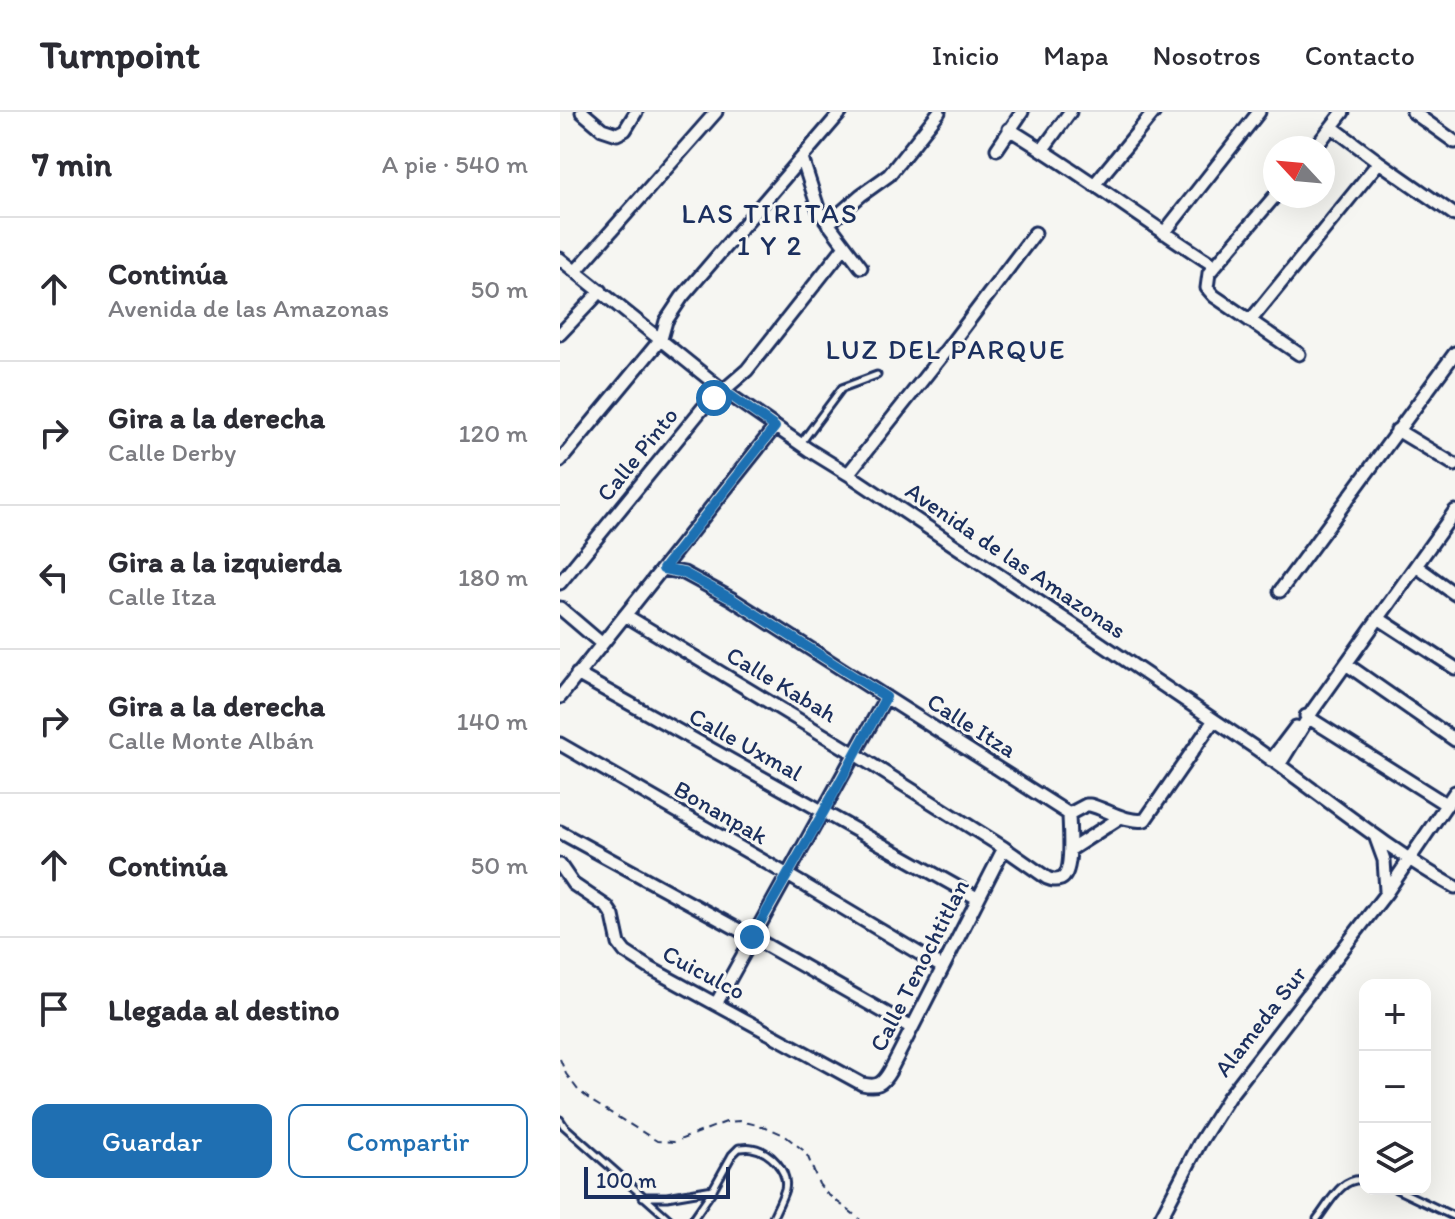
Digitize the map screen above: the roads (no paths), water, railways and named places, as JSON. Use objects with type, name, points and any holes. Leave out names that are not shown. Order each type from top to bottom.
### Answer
[{"type":"street","points":[[582,112],[602,129],[617,134],[625,130],[636,112]]},
{"type":"street","points":[[576,271],[716,112]]},
{"type":"street","points":[[560,461],[661,339],[666,321],[682,297],[841,112]]},
{"type":"street","points":[[828,224],[889,175],[939,112]]},
{"type":"street","points":[[997,149],[1022,112]]},
{"type":"street","points":[[1043,149],[1070,112]]},
{"type":"street","points":[[1094,185],[1154,112]]},
{"type":"street","points":[[1164,233],[1259,112]]},
{"type":"street","points":[[1325,136],[1343,112]]},
{"type":"street","points":[[1413,112],[1455,142]]},
{"type":"street","points":[[1332,127],[1455,215]]},
{"type":"street","points":[[1009,129],[1215,266]]},
{"type":"street","points":[[802,158],[819,211],[861,267]]},
{"type":"street","points":[[1250,321],[1379,162]]},
{"type":"street","points":[[1265,208],[1209,273],[1207,288],[1214,296],[1299,354]]},
{"type":"street","points":[[848,474],[1035,233]]},
{"type":"street","name":"Calle Pinto","points":[[560,583],[702,409],[747,370],[845,246]]},
{"type":"street","name":"Avenida de las Amazonas","points":[[560,259],[724,391],[775,427],[1214,720],[1408,860],[1455,887]]},
{"type":"street","points":[[560,334],[601,291]]},
{"type":"street","points":[[1280,591],[1397,430],[1453,360]]},
{"type":"street","points":[[560,697],[775,427]]},
{"type":"street","points":[[1397,430],[1455,465]]},
{"type":"street","points":[[1275,762],[1454,517]]},
{"type":"street","points":[[1416,566],[1455,594]]},
{"type":"street","name":"Calle Itza","points":[[663,569],[684,573],[732,599],[1069,814]]},
{"type":"street","points":[[560,608],[601,643]]},
{"type":"street","name":"Calle Kabah","points":[[625,615],[855,754],[1037,872],[1055,880],[1065,877],[1070,850]]},
{"type":"street","points":[[1378,618],[1455,668]]},
{"type":"street","points":[[1346,664],[1455,740]]},
{"type":"street","name":"Calle Uxmal","points":[[577,674],[977,898]]},
{"type":"street","points":[[716,1004],[886,697]]},
{"type":"street","points":[[1310,715],[1447,805]]},
{"type":"street","points":[[1070,850],[1069,814],[1086,805],[1121,817],[1141,822],[1145,820],[1214,720]]},
{"type":"street","name":"Bonanpak","points":[[560,744],[942,967]]},
{"type":"street","name":"Alameda Sur","points":[[1160,1219],[1199,1144],[1228,1098],[1387,892],[1455,792]]},
{"type":"street","points":[[1070,850],[1121,817]]},
{"type":"street","points":[[560,832],[912,1028]]},
{"type":"street","points":[[1376,837],[1384,860],[1387,892]]},
{"type":"street","name":"Calle Tenochtitlan","points":[[862,1084],[874,1086],[885,1081],[1004,848]]},
{"type":"street","name":"Cuiculco","points":[[560,865],[573,884],[607,907],[613,916],[619,944],[625,952],[862,1084]]},
{"type":"lane","points":[[800,444],[842,388],[877,375]]},
{"type":"lane","points":[[560,1120],[669,1219]]},
{"type":"lane","points":[[693,1219],[739,1148],[762,1151],[779,1165],[785,1175],[785,1188],[772,1219]]},
{"type":"lane","points":[[1317,1219],[1345,1183],[1359,1179]]},
{"type":"lane","points":[[643,1197],[667,1197],[713,1189]]},
{"type":"lane","points":[[1409,1195],[1455,1217]]},
{"type":"district","name":"LAS TIRITAS 1 Y 2","points":[[770,229]]},
{"type":"district","name":"LUZ DEL PARQUE","points":[[946,349]]}]
